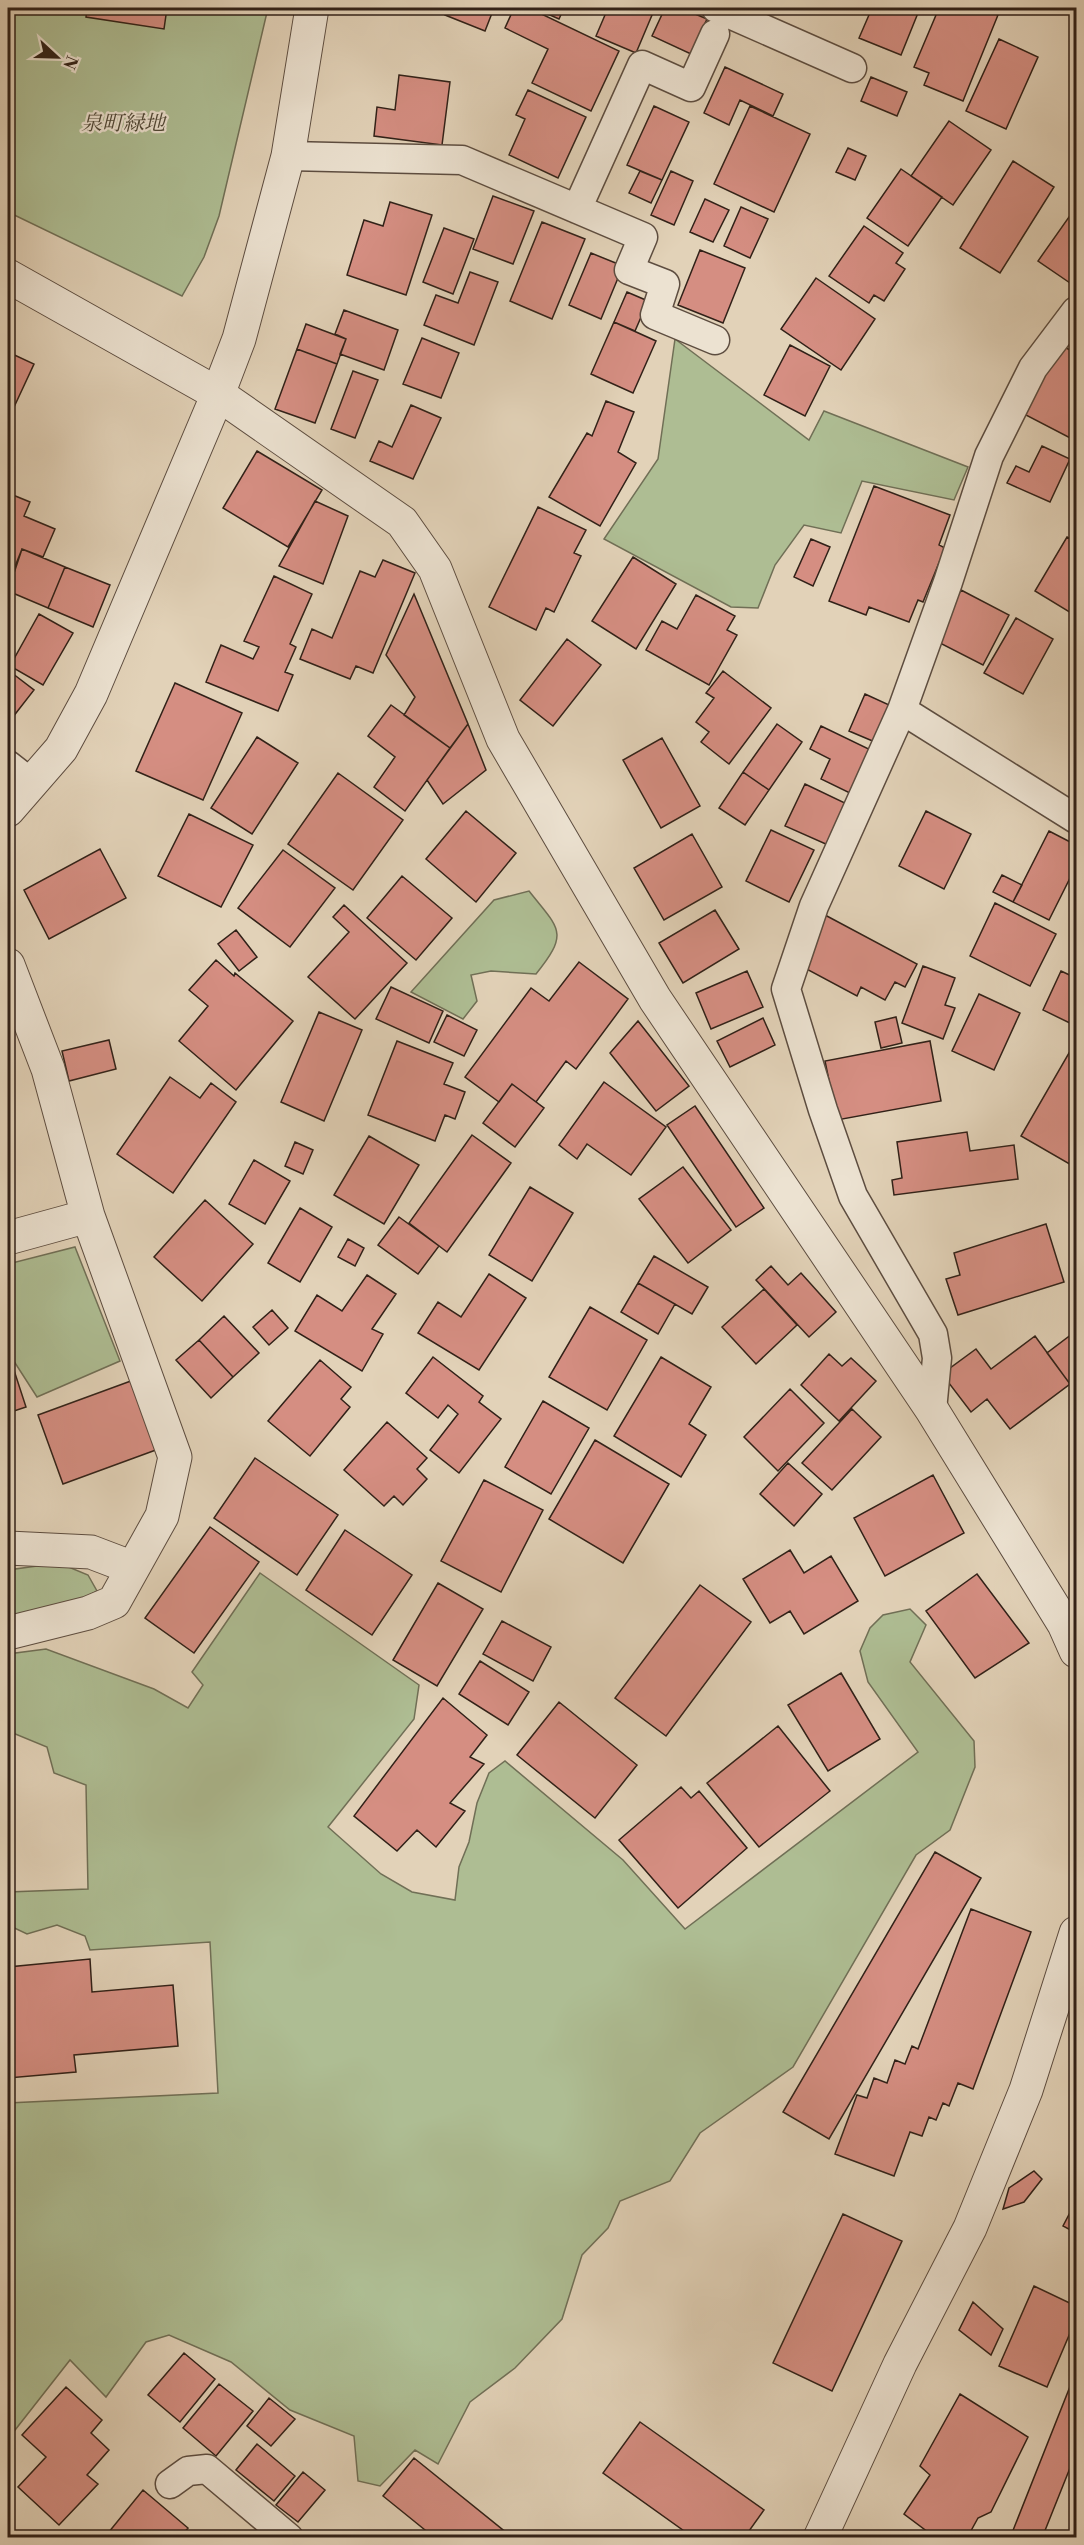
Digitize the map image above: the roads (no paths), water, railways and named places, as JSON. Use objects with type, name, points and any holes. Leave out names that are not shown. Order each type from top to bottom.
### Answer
[{"type":"street","points":[[8,810],[19,774],[61,749],[91,694],[239,339],[288,156],[312,8]]},
{"type":"street","points":[[8,276],[218,394],[402,522],[435,569],[503,739],[655,999],[932,1410],[1064,1624],[1077,1651]]},
{"type":"street","points":[[8,965],[48,1069],[88,1216],[175,1457],[162,1516],[114,1602],[88,1613],[8,1633]]},
{"type":"street","points":[[8,1238],[88,1216]]},
{"type":"street","points":[[8,1548],[92,1552],[133,1569]]},
{"type":"street","points":[[820,2538],[900,2364],[970,2228],[1026,2090],[1077,1933]]},
{"type":"lane","points":[[577,209],[642,65],[691,87],[716,21],[852,68]]},
{"type":"lane","points":[[288,156],[462,160],[644,237],[628,270],[665,284],[655,315],[716,340]]},
{"type":"lane","points":[[932,1410],[937,1358],[933,1334],[853,1196],[786,989],[814,906],[902,710],[948,582],[989,456],[1033,368],[1077,311]]},
{"type":"lane","points":[[902,710],[1077,819]]},
{"type":"lane","points":[[170,2484],[188,2470],[207,2469],[289,2538]]},
{"type":"park label","name":"泉町緑地","points":[[123,123]]}]
